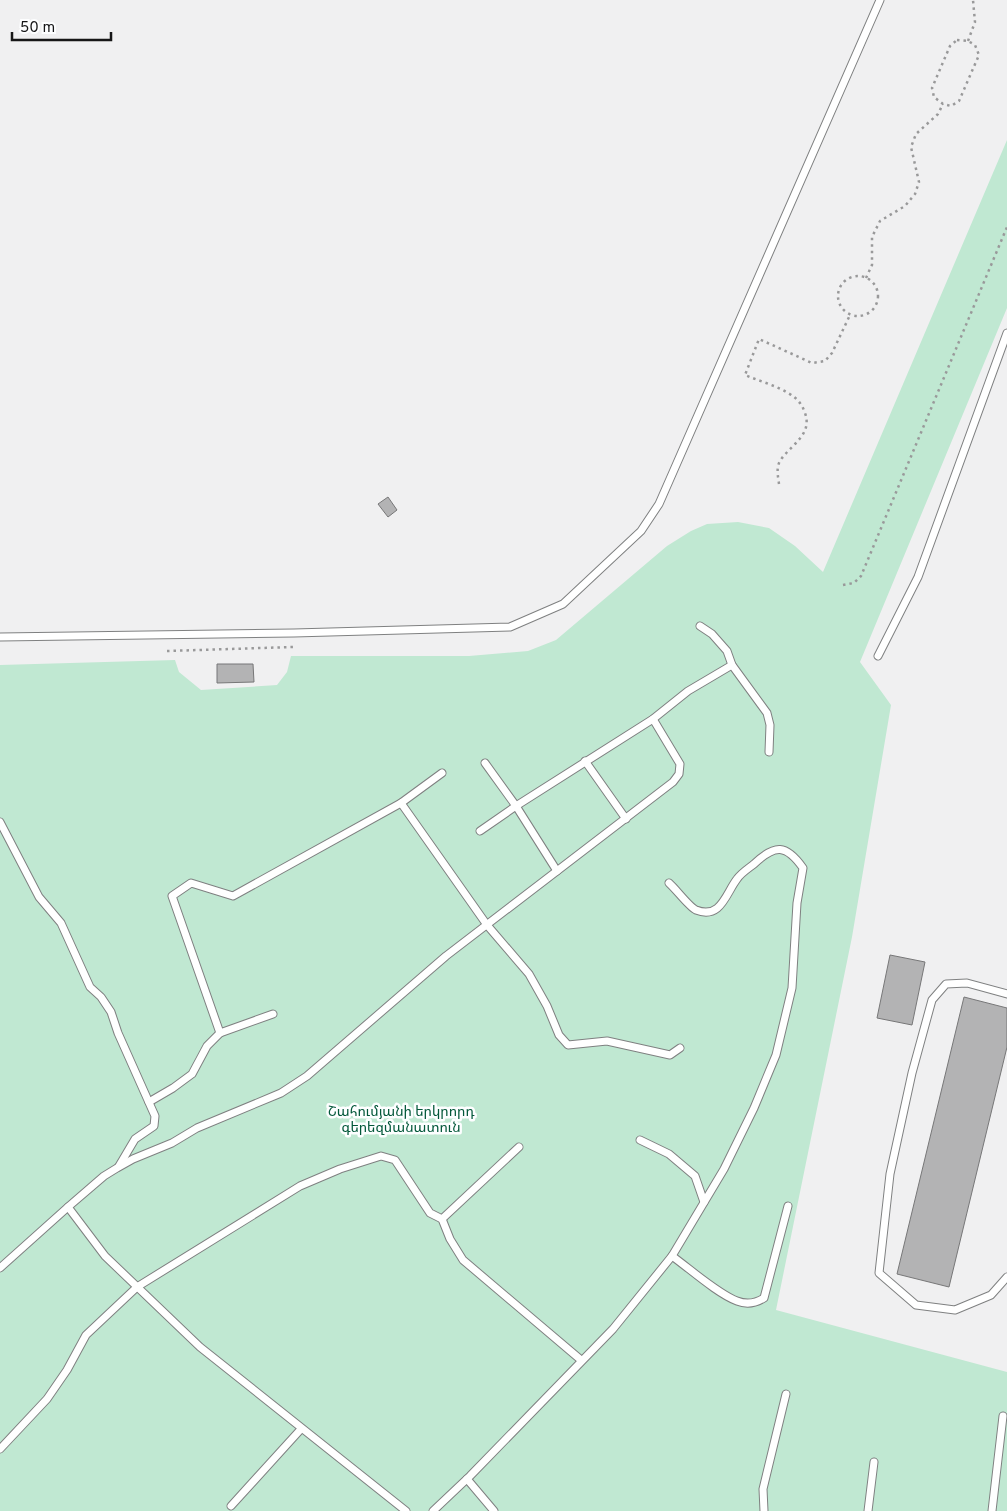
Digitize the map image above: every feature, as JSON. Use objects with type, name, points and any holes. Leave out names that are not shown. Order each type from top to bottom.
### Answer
[{"type":"lane","points":[[0,637],[294,633],[510,627],[563,604],[640,531],[659,504],[880,0]]},
{"type":"lane","points":[[878,656],[918,577],[1007,333]]},
{"type":"lane","points":[[700,626],[712,634],[727,651],[732,666],[768,713],[770,725],[769,752]]},
{"type":"lane","points":[[480,831],[653,718],[688,691],[732,666]]},
{"type":"lane","points":[[0,1268],[68,1207],[118,1168],[133,1159],[172,1143],[197,1128],[281,1093],[307,1076],[446,956],[673,782],[679,774],[680,764],[653,718]]},
{"type":"lane","points":[[585,761],[626,819]]},
{"type":"lane","points":[[486,763],[516,806],[557,872]]},
{"type":"lane","points":[[220,1033],[172,896],[191,883],[233,896],[401,803],[442,773]]},
{"type":"lane","points":[[401,803],[487,925],[529,974],[547,1006],[559,1035],[568,1046],[607,1041],[670,1055],[680,1048]]},
{"type":"lane","points":[[0,822],[39,897],[61,923],[90,987],[101,997],[111,1012],[118,1033],[156,1116],[154,1126],[135,1139],[118,1168]]},
{"type":"lane","points":[[433,1511],[468,1479],[613,1329],[672,1256],[724,1169],[750,1117],[776,1055],[792,988],[797,903],[803,868],[787,850],[767,852],[737,879],[717,909],[706,912],[695,910],[669,883]]},
{"type":"lane","points":[[1007,994],[968,983],[946,984],[932,1000],[912,1073],[890,1174],[879,1273],[916,1305],[955,1310],[991,1295],[1007,1277]]},
{"type":"lane","points":[[149,1102],[192,1074],[207,1046],[220,1033],[273,1014]]},
{"type":"lane","points":[[640,1140],[669,1154],[695,1176],[704,1202]]},
{"type":"lane","points":[[442,1219],[519,1147]]},
{"type":"lane","points":[[0,1449],[47,1399],[67,1370],[86,1335],[137,1287],[300,1186],[340,1169],[381,1156],[395,1160],[430,1213],[442,1219],[450,1239],[463,1260],[581,1360]]},
{"type":"lane","points":[[672,1256],[738,1302],[757,1302],[764,1298],[788,1206]]},
{"type":"lane","points":[[68,1207],[105,1256],[200,1347],[406,1511]]},
{"type":"lane","points":[[764,1511],[763,1489],[786,1394]]},
{"type":"lane","points":[[992,1511],[1003,1416]]},
{"type":"lane","points":[[231,1506],[301,1429]]},
{"type":"lane","points":[[868,1511],[874,1462]]},
{"type":"lane","points":[[468,1479],[494,1511]]},
{"type":"path","points":[[968,41],[975,22],[973,0]]},
{"type":"path","points":[[957,40],[968,41],[975,45],[979,55],[959,102],[951,106],[943,104],[934,97],[932,88],[950,46],[957,40]]},
{"type":"path","points":[[866,278],[872,265],[872,237],[880,222],[906,206],[915,194],[918,182],[911,148],[916,134],[938,114],[943,104]]},
{"type":"path","points":[[843,584],[854,583],[861,576],[1007,227]]},
{"type":"path","points":[[852,277],[866,278],[872,281],[878,292],[877,304],[874,310],[863,316],[850,315],[844,311],[838,298],[841,285],[852,277]]},
{"type":"path","points":[[779,484],[777,474],[779,462],[802,436],[807,426],[806,415],[801,403],[787,392],[745,375],[759,338],[812,363],[825,361],[832,353],[850,315]]},
{"type":"path","points":[[167,651],[293,647]]},
{"type":"green space","name":"Շահումյանի երկրորդ գերեզմանատուն","points":[[1007,140],[1007,308],[860,662],[891,705],[852,937],[776,1310],[1007,1372],[1007,1511],[0,1511],[0,665],[175,660],[179,672],[201,690],[277,685],[287,672],[291,656],[469,656],[528,651],[556,640],[667,546],[691,531],[707,524],[738,522],[769,528],[795,546],[823,572]]},
{"type":"building","points":[[388,497],[397,510],[388,517],[378,504]]},
{"type":"building","points":[[217,664],[253,664],[254,682],[217,683]]},
{"type":"building","points":[[890,955],[925,962],[912,1025],[877,1018]]},
{"type":"building","points":[[964,997],[1007,1008],[1007,1047],[949,1287],[897,1274]]}]
